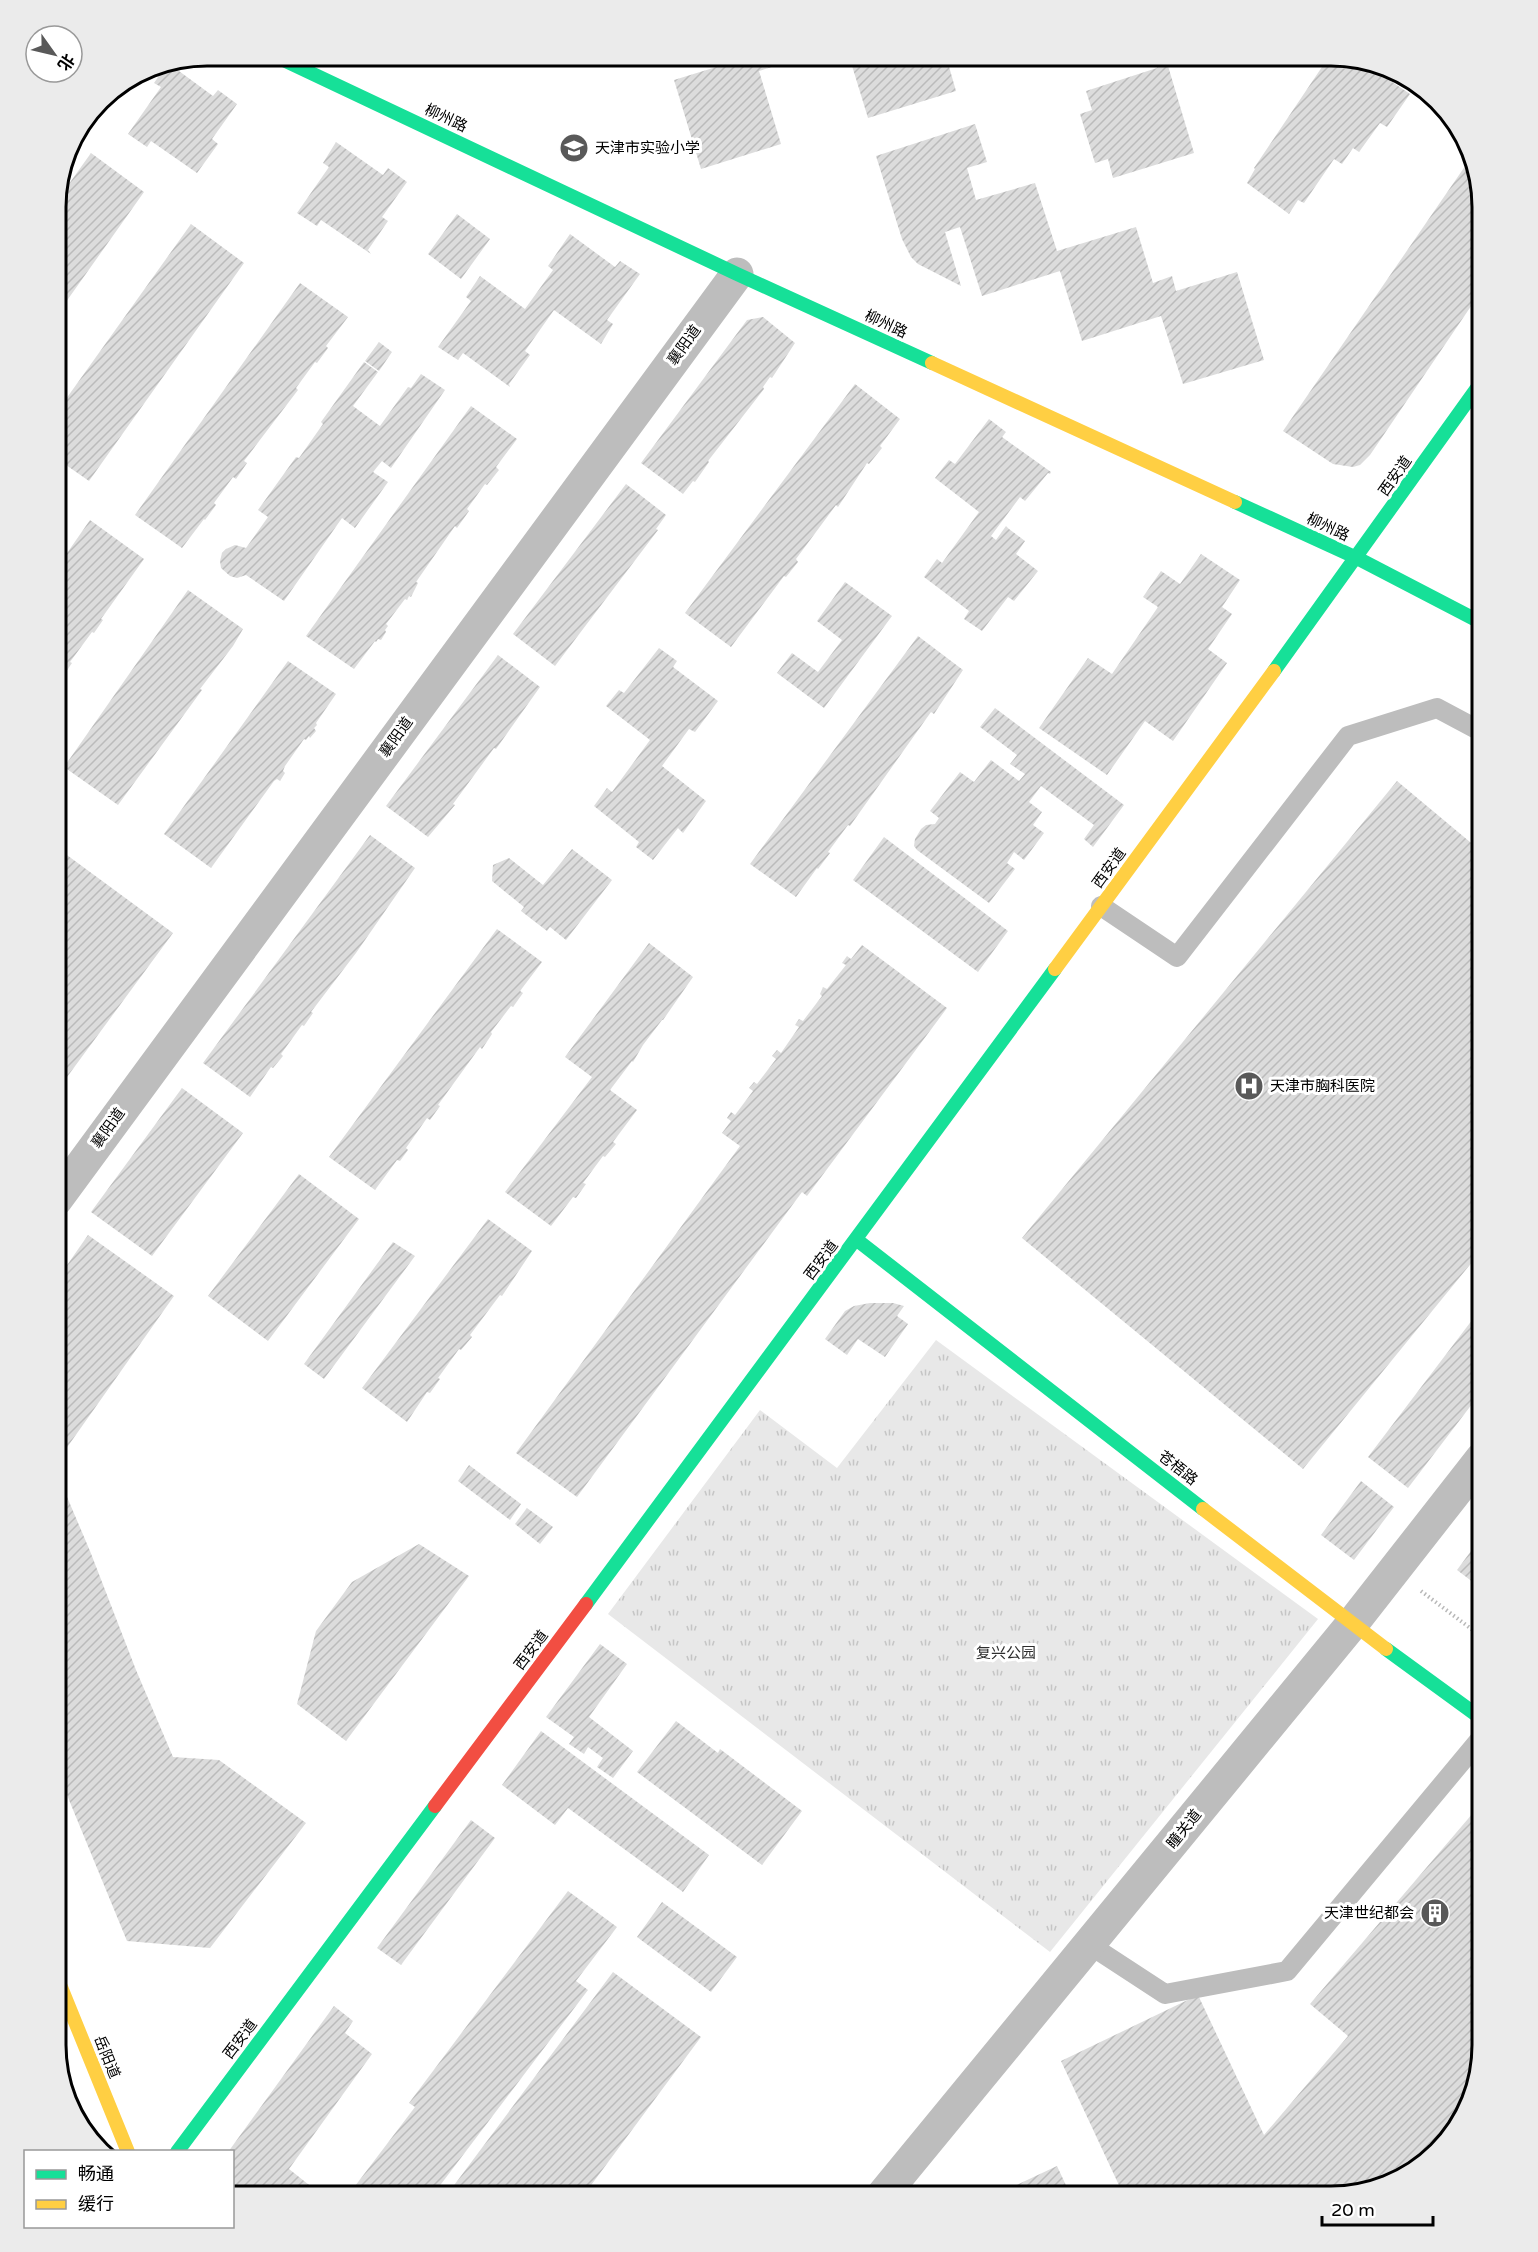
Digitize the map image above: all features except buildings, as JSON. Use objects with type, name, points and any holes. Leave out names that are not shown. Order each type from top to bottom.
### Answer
[{"type":"street","name":"柳州路","points":[[297,66],[737,273],[1357,558],[1472,618]]},
{"type":"street","name":"襄阳道","points":[[66,1186],[737,273]]},
{"type":"street","name":"西安道","points":[[178,2150],[857,1240],[1357,558],[1472,395]]},
{"type":"street","name":"苍梧路","points":[[857,1240],[1352,1624],[1472,1712]]},
{"type":"street","name":"瞳关道","points":[[890,2186],[1352,1624],[1472,1471]]},
{"type":"street","name":"岳阳道","points":[[66,1999],[128,2150]]},
{"type":"lane","points":[[1101,906],[1177,957],[1348,736],[1437,708],[1472,727]]},
{"type":"lane","points":[[1090,1945],[1166,1994],[1287,1971],[1472,1749]]},
{"type":"path","points":[[1394,1571],[1472,1630]]},
{"type":"green space","name":"复兴公园","points":[[936,1340],[1318,1619],[1050,1952],[608,1614],[760,1410],[837,1468]]},
{"type":"traffic: fast","points":[[296,66],[737,274],[932,363]]},
{"type":"traffic: fast","points":[[1274,671],[1472,395]]},
{"type":"traffic: fast","points":[[1235,502],[1357,558],[1472,618]]},
{"type":"traffic: fast","points":[[586,1604],[1055,969]]},
{"type":"traffic: fast","points":[[857,1240],[1203,1509]]},
{"type":"traffic: fast","points":[[1386,1649],[1472,1712]]},
{"type":"traffic: fast","points":[[178,2150],[435,1806]]},
{"type":"traffic: slow","points":[[932,363],[1235,502]]},
{"type":"traffic: slow","points":[[1055,969],[1274,671]]},
{"type":"traffic: slow","points":[[1203,1509],[1386,1649]]},
{"type":"traffic: slow","points":[[66,2000],[127,2150]]},
{"type":"traffic: jam","points":[[435,1806],[586,1604]]},
{"type":"place","name":"天津市实验小学","points":[[574,148]]},
{"type":"place","name":"天津市胸科医院","points":[[1249,1086]]},
{"type":"place","name":"天津世纪都会","points":[[1435,1913]]}]
